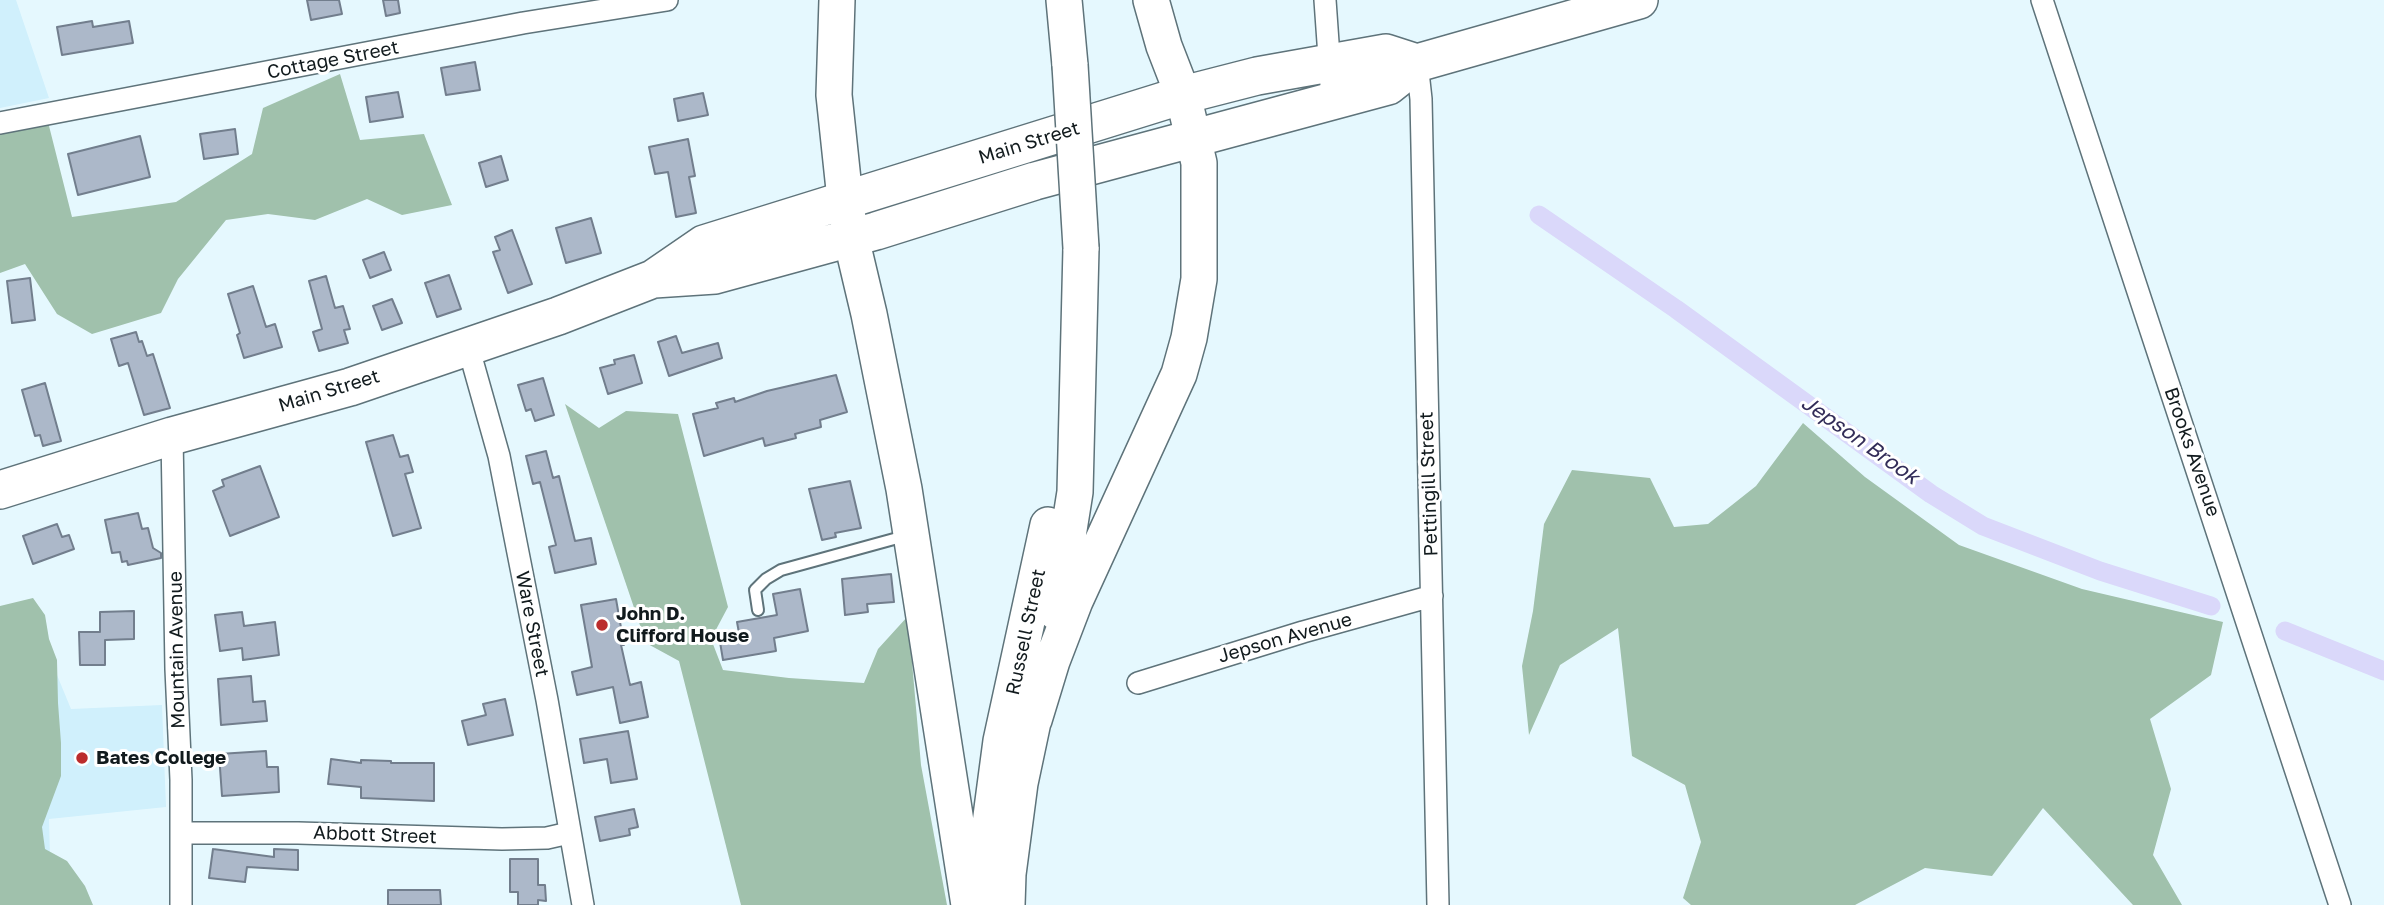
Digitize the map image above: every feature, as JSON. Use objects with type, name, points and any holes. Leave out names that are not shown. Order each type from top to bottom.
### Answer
[{"type":"highway","name":"Main Street","points":[[653,279],[715,275],[851,238],[1035,181],[1388,86],[1417,63],[1639,0]]},
{"type":"highway","name":"Main Street","points":[[0,490],[172,436],[350,387],[558,316],[653,279],[704,244],[1183,95],[1257,76],[1385,53],[1417,63]]},
{"type":"main road","points":[[837,0],[834,95],[845,199],[887,401],[911,534],[969,905]]},
{"type":"main road","name":"Russell Street","points":[[1007,905],[1008,874],[1020,783],[1063,574],[1075,492],[1081,248],[1070,65],[1063,0]]},
{"type":"main road","points":[[1034,720],[1074,601],[1179,374],[1199,279],[1199,163],[1183,95],[1164,46],[1151,0]]},
{"type":"main road","name":"Russell Street","points":[[987,905],[985,853],[1001,741],[1043,553],[1079,360]]},
{"type":"street","name":"Cottage Street","points":[[0,123],[523,23],[667,0]]},
{"type":"street","points":[[1325,0],[1332,99]]},
{"type":"street","name":"Brooks Avenue","points":[[2042,0],[2340,905]]},
{"type":"street","name":"Pettingill Street","points":[[1417,63],[1421,99],[1438,905]]},
{"type":"street","name":"Ware Street","points":[[468,346],[499,456],[547,700],[583,905]]},
{"type":"street","name":"Mountain Avenue","points":[[172,436],[181,905]]},
{"type":"street","name":"Jepson Avenue","points":[[1138,683],[1291,635],[1432,596]]},
{"type":"street","name":"Abbott Street","points":[[181,833],[298,833],[502,839],[547,838],[569,833]]},
{"type":"lane","points":[[758,610],[755,590],[780,570],[911,534]]},
{"type":"shaded area","points":[[0,0],[16,0],[49,98],[0,108]]},
{"type":"shaded area","name":"Bates College","points":[[57,675],[71,709],[162,705],[166,807],[49,819],[50,857],[0,905]]},
{"type":"green space","points":[[340,74],[360,140],[424,134],[452,205],[402,215],[367,199],[315,220],[268,214],[226,220],[178,279],[161,313],[92,334],[57,314],[25,264],[0,273],[0,133],[48,122],[72,217],[176,202],[252,154],[263,108]]},
{"type":"green space","points":[[565,404],[599,428],[626,411],[678,414],[728,607],[711,639],[723,670],[864,683],[878,649],[908,616],[921,765],[947,905],[741,905],[679,661],[646,643]]},
{"type":"green space","points":[[1803,423],[1865,477],[1959,545],[2082,589],[2223,622],[2211,675],[2150,719],[2171,789],[2153,855],[2182,905],[2133,905],[2043,808],[1992,876],[1925,868],[1855,905],[1691,905],[1683,898],[1701,842],[1685,785],[1632,756],[1618,628],[1560,665],[1529,735],[1522,666],[1533,611],[1544,524],[1572,470],[1650,478],[1674,527],[1708,524],[1756,486]]},
{"type":"green space","points":[[33,598],[45,615],[49,639],[57,660],[61,743],[61,776],[42,827],[45,849],[67,861],[85,886],[93,905],[0,905],[0,606]]},
{"type":"building","points":[[307,0],[339,0],[342,14],[311,20]]},
{"type":"building","points":[[383,0],[398,0],[400,13],[386,16]]},
{"type":"building","points":[[92,21],[93,27],[129,21],[133,43],[62,55],[57,27]]},
{"type":"building","points":[[475,62],[480,90],[446,95],[441,68]]},
{"type":"building","points":[[398,92],[403,117],[370,122],[366,97]]},
{"type":"building","points":[[703,93],[708,115],[678,121],[674,99]]},
{"type":"building","points":[[235,129],[238,154],[204,159],[200,134]]},
{"type":"building","points":[[140,136],[150,177],[78,195],[68,154]]},
{"type":"building","points":[[688,139],[695,176],[689,177],[696,213],[676,217],[668,172],[655,174],[649,147]]},
{"type":"building","points":[[501,156],[508,180],[486,187],[479,163]]},
{"type":"building","points":[[591,218],[601,253],[566,263],[556,228]]},
{"type":"building","points":[[512,230],[532,284],[508,293],[493,252],[500,250],[495,237]]},
{"type":"building","points":[[384,252],[391,270],[370,278],[363,260]]},
{"type":"building","points":[[449,275],[461,309],[437,317],[425,283]]},
{"type":"building","points":[[326,276],[335,308],[343,306],[350,329],[344,330],[348,343],[319,351],[313,332],[322,329],[309,281]]},
{"type":"building","points":[[30,278],[35,320],[12,323],[7,281]]},
{"type":"building","points":[[253,286],[266,327],[275,324],[282,347],[244,358],[237,335],[240,333],[228,294]]},
{"type":"building","points":[[392,299],[402,323],[382,330],[373,306]]},
{"type":"building","points":[[136,332],[147,356],[153,354],[170,408],[144,415],[128,363],[119,366],[111,339]]},
{"type":"building","points":[[676,336],[682,353],[718,343],[722,358],[669,376],[658,342]]},
{"type":"building","points":[[634,355],[642,383],[608,394],[600,368],[615,364],[614,360]]},
{"type":"building","points":[[836,375],[847,412],[820,420],[821,427],[795,434],[796,438],[765,446],[763,438],[704,456],[693,414],[718,408],[716,403],[734,398],[735,402],[767,391]]},
{"type":"building","points":[[543,378],[554,415],[535,421],[531,409],[526,411],[518,385]]},
{"type":"building","points":[[45,383],[61,441],[43,446],[40,435],[35,436],[22,390]]},
{"type":"building","points":[[393,435],[400,457],[408,455],[413,472],[405,474],[421,528],[393,536],[366,442]]},
{"type":"building","points":[[546,451],[553,478],[559,476],[575,541],[591,538],[596,564],[555,573],[549,547],[556,545],[540,482],[533,484],[526,456]]},
{"type":"building","points":[[260,466],[279,517],[230,536],[213,491],[224,486],[222,480]]},
{"type":"building","points":[[850,481],[861,528],[835,533],[836,537],[822,540],[809,489]]},
{"type":"building","points":[[138,513],[142,529],[148,528],[153,548],[161,553],[161,558],[128,565],[127,561],[122,562],[120,552],[112,553],[105,520]]},
{"type":"building","points":[[57,524],[62,537],[69,535],[74,549],[33,564],[23,536]]},
{"type":"building","points":[[891,574],[894,602],[867,604],[868,612],[845,615],[842,579]]},
{"type":"building","points":[[800,589],[808,631],[774,638],[776,651],[723,660],[719,636],[739,633],[737,622],[777,615],[773,594]]},
{"type":"building","points":[[616,599],[624,645],[621,645],[630,685],[641,682],[648,717],[620,723],[613,687],[577,695],[572,672],[592,667],[581,605]]},
{"type":"building","points":[[134,611],[134,639],[105,640],[105,665],[80,665],[79,632],[100,632],[100,612]]},
{"type":"building","points":[[242,612],[244,626],[275,622],[279,655],[243,660],[242,648],[220,651],[215,615]]},
{"type":"building","points":[[251,676],[253,702],[265,701],[267,721],[221,725],[218,679]]},
{"type":"building","points":[[505,699],[513,735],[468,745],[462,721],[486,715],[483,704]]},
{"type":"building","points":[[628,731],[637,779],[611,783],[607,759],[584,763],[580,739]]},
{"type":"building","points":[[266,751],[267,767],[278,767],[279,792],[222,796],[219,754]]},
{"type":"building","points":[[331,759],[361,763],[361,760],[434,763],[434,801],[361,798],[361,787],[328,784]]},
{"type":"building","points":[[634,809],[638,827],[629,829],[630,835],[600,841],[595,817]]},
{"type":"building","points":[[213,849],[274,857],[274,849],[298,850],[298,870],[247,867],[245,882],[209,878]]},
{"type":"building","points":[[510,859],[538,859],[538,885],[545,885],[546,901],[538,900],[538,905],[518,905],[518,892],[510,892]]},
{"type":"building","points":[[388,890],[440,890],[441,905],[388,905]]},
{"type":"waterway","name":"Jepson Brook","points":[[1539,215],[1676,309],[1931,494],[1983,526],[2100,571],[2211,606]]},
{"type":"waterway","name":"Jepson Brook","points":[[2285,631],[2384,671]]},
{"type":"place","name":"John D. Clifford House","points":[[602,625]]},
{"type":"place","name":"Bates College","points":[[82,758]]}]
